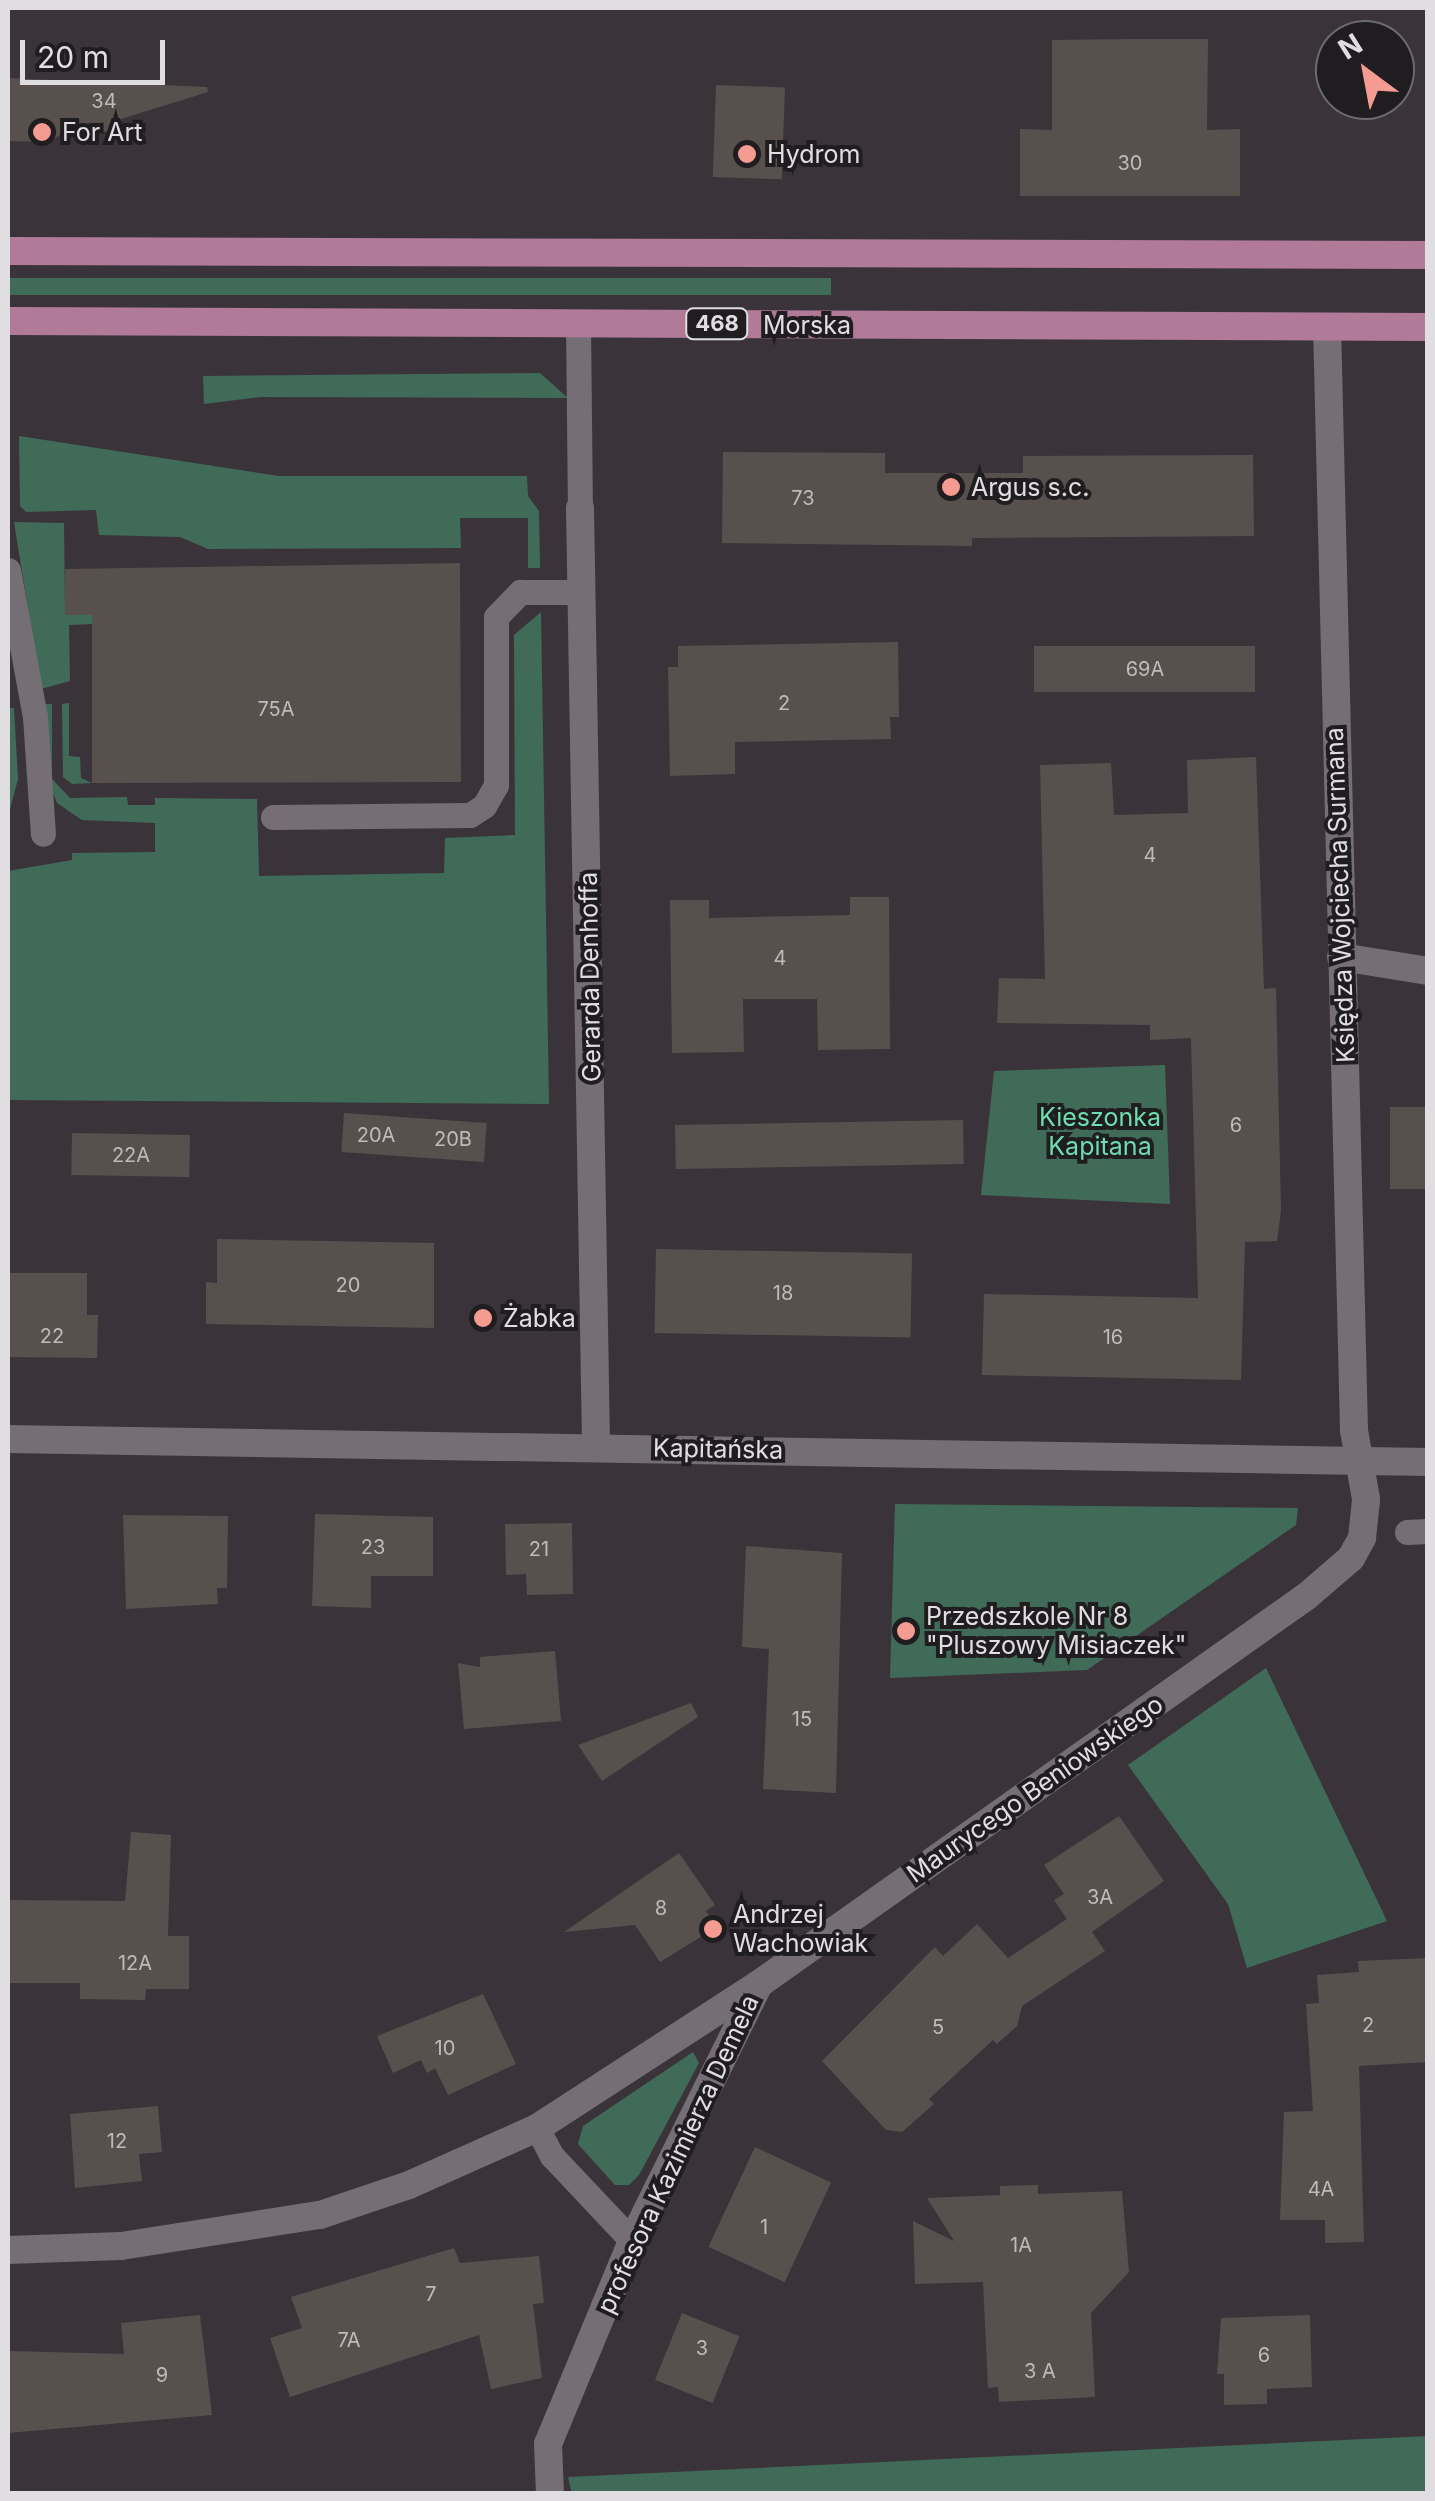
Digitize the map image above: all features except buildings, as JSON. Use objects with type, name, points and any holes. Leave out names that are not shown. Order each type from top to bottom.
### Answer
[{"type":"main road","points":[[8,251],[1428,255]]},
{"type":"main road","name":"Morska","points":[[8,321],[1428,327]]},
{"type":"street","name":"Księdza Wojciecha Surmana","points":[[1327,327],[1354,1430],[1363,1462]]},
{"type":"street","name":"Gerarda Denhoffa","points":[[580,508],[596,1447]]},
{"type":"street","points":[[1341,956],[1428,971]]},
{"type":"street","name":"Kapitańska","points":[[8,1439],[1428,1462]]},
{"type":"street","name":"Maurycego Beniowskiego","points":[[8,2250],[122,2246],[320,2214],[409,2184],[537,2128],[759,1984],[1332,1575],[1362,1538],[1363,1462]]},
{"type":"street","name":"profesora Kazimierza Demela","points":[[550,2494],[548,2444],[632,2241],[759,1984]]},
{"type":"lane","points":[[578,324],[580,508]]},
{"type":"lane","points":[[8,570],[35,717],[44,834]]},
{"type":"lane","points":[[273,817],[470,816],[484,806],[496,786],[496,616],[520,592],[582,592]]},
{"type":"lane","points":[[537,2128],[552,2156],[632,2241]]},
{"type":"green space","points":[[8,278],[831,278],[831,295],[8,295]]},
{"type":"green space","points":[[540,373],[568,398],[261,397],[204,404],[203,376]]},
{"type":"green space","points":[[19,436],[279,476],[527,476],[528,496],[539,511],[540,568],[528,568],[528,518],[460,518],[461,548],[208,549],[180,537],[99,535],[96,510],[26,512],[20,506]]},
{"type":"green space","points":[[14,522],[64,523],[65,614],[92,615],[92,624],[69,625],[70,681],[41,689]]},
{"type":"green space","points":[[541,612],[549,1104],[8,1100],[8,871],[72,860],[72,853],[155,852],[155,823],[82,820],[57,803],[53,793],[43,704],[52,704],[52,779],[70,798],[127,797],[128,805],[155,805],[155,798],[257,799],[259,876],[444,873],[445,838],[515,835],[514,635]]},
{"type":"green space","points":[[69,703],[69,756],[80,757],[81,778],[92,783],[72,784],[63,777],[62,704]]},
{"type":"green space","points":[[8,708],[14,708],[18,779],[8,817]]},
{"type":"green space","name":"Kieszonka Kapitana","points":[[1165,1065],[1170,1204],[981,1195],[994,1071]]},
{"type":"green space","points":[[895,1504],[1298,1508],[1296,1525],[1087,1670],[890,1678]]},
{"type":"green space","points":[[1266,1668],[1387,1921],[1247,1968],[1228,1904],[1128,1765]]},
{"type":"green space","points":[[693,2052],[699,2063],[639,2175],[629,2185],[615,2185],[578,2144],[583,2126]]},
{"type":"green space","points":[[1428,2436],[1427,2494],[572,2494],[568,2477]]},
{"type":"place","name":"For Art","points":[[42,132]]},
{"type":"place","name":"Hydrom","points":[[747,154]]},
{"type":"place","name":"Argus s.c.","points":[[951,487]]},
{"type":"place","name":"Żabka","points":[[483,1318]]},
{"type":"place","name":"Przedszkole Nr 8 \"Pluszowy Misiaczek\"","points":[[906,1631]]},
{"type":"place","name":"Andrzej Wachowiak","points":[[713,1929]]}]
